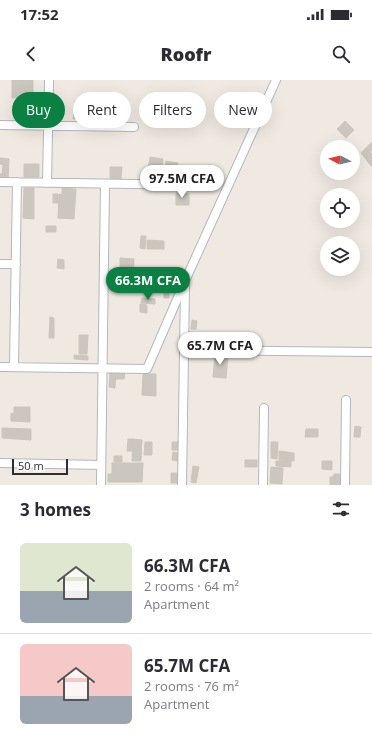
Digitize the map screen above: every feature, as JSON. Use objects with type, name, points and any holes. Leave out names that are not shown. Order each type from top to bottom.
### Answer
[{"type":"street","points":[[48,80],[48,92]]},
{"type":"street","points":[[0,367],[147,369],[272,82]]},
{"type":"street","points":[[0,125],[12,125]]},
{"type":"street","points":[[65,126],[134,127]]},
{"type":"street","points":[[47,183],[48,128]]},
{"type":"street","points":[[0,182],[202,185]]},
{"type":"street","points":[[14,367],[17,182]]},
{"type":"street","points":[[101,485],[105,184]]},
{"type":"street","points":[[0,264],[16,264]]},
{"type":"street","points":[[182,485],[185,281]]},
{"type":"street","points":[[184,350],[372,352]]},
{"type":"street","points":[[345,485],[346,400]]},
{"type":"street","points":[[263,485],[264,408]]},
{"type":"street","points":[[0,463],[101,465]]},
{"type":"building","points":[[12,80],[33,80],[33,92],[12,92]]},
{"type":"building","points":[[345,121],[354,130],[346,138],[337,129]]},
{"type":"building","points":[[372,142],[372,150],[370,152],[372,154],[372,167],[361,153]]},
{"type":"building","points":[[150,157],[163,159],[162,172],[148,170]]},
{"type":"building","points":[[0,158],[9,159],[8,180],[0,180],[3,165],[0,164]]},
{"type":"building","points":[[166,161],[178,163],[177,178],[164,177]]},
{"type":"building","points":[[24,164],[39,164],[39,177],[24,177]]},
{"type":"building","points":[[110,167],[122,167],[121,179],[110,178]]},
{"type":"building","points":[[24,188],[34,188],[34,219],[23,218]]},
{"type":"building","points":[[62,188],[76,189],[74,219],[58,218],[59,194],[62,195]]},
{"type":"building","points":[[176,193],[189,194],[189,205],[176,205]]},
{"type":"building","points":[[53,194],[58,194],[58,203],[53,203]]},
{"type":"building","points":[[46,226],[56,226],[56,232],[46,232]]},
{"type":"building","points":[[141,236],[146,236],[145,249],[140,248]]},
{"type":"building","points":[[147,240],[164,241],[164,249],[147,249]]},
{"type":"building","points":[[120,258],[134,259],[133,275],[120,274]]},
{"type":"building","points":[[58,259],[64,260],[64,269],[57,268]]},
{"type":"building","points":[[164,280],[169,280],[169,298],[164,298]]},
{"type":"building","points":[[142,298],[155,299],[155,304],[141,303]]},
{"type":"building","points":[[140,304],[147,305],[147,313],[140,312]]},
{"type":"building","points":[[50,317],[54,318],[54,338],[49,338]]},
{"type":"building","points":[[192,320],[197,321],[196,329],[191,329]]},
{"type":"building","points":[[79,335],[88,335],[87,354],[79,354]]},
{"type":"building","points":[[74,355],[88,356],[88,360],[74,359]]},
{"type":"building","points":[[215,355],[228,356],[226,378],[213,377]]},
{"type":"building","points":[[110,372],[116,372],[115,388],[109,387]]},
{"type":"building","points":[[117,372],[125,372],[124,379],[116,379]]},
{"type":"building","points":[[143,374],[156,374],[156,396],[142,395]]},
{"type":"building","points":[[14,407],[30,407],[30,422],[11,421],[11,413],[14,414]]},
{"type":"building","points":[[355,426],[361,427],[360,437],[354,437]]},
{"type":"building","points":[[2,428],[31,429],[31,440],[2,438]]},
{"type":"building","points":[[306,429],[318,429],[318,437],[305,437]]},
{"type":"building","points":[[128,439],[133,439],[132,451],[127,451]]},
{"type":"building","points":[[133,439],[142,440],[141,461],[132,461]]},
{"type":"building","points":[[145,442],[152,442],[152,455],[144,455]]},
{"type":"building","points":[[172,442],[178,442],[178,450],[172,450]]},
{"type":"building","points":[[271,442],[278,442],[277,459],[271,458]]},
{"type":"building","points":[[279,451],[294,453],[294,461],[279,460]]},
{"type":"building","points":[[173,452],[178,453],[177,461],[172,460]]},
{"type":"building","points":[[114,456],[122,456],[122,462],[114,462]]},
{"type":"building","points":[[245,460],[257,460],[257,467],[245,467]]},
{"type":"building","points":[[276,461],[291,461],[291,467],[276,466]]},
{"type":"building","points":[[322,461],[332,461],[332,470],[322,469]]},
{"type":"building","points":[[112,463],[143,463],[142,482],[108,482],[108,474],[112,474]]},
{"type":"building","points":[[193,466],[199,467],[196,483],[191,482]]},
{"type":"building","points":[[271,467],[283,468],[282,484],[270,483]]},
{"type":"building","points":[[171,473],[177,473],[177,483],[171,483]]},
{"type":"building","points":[[334,474],[340,474],[340,485],[330,485],[330,477],[333,477]]}]
